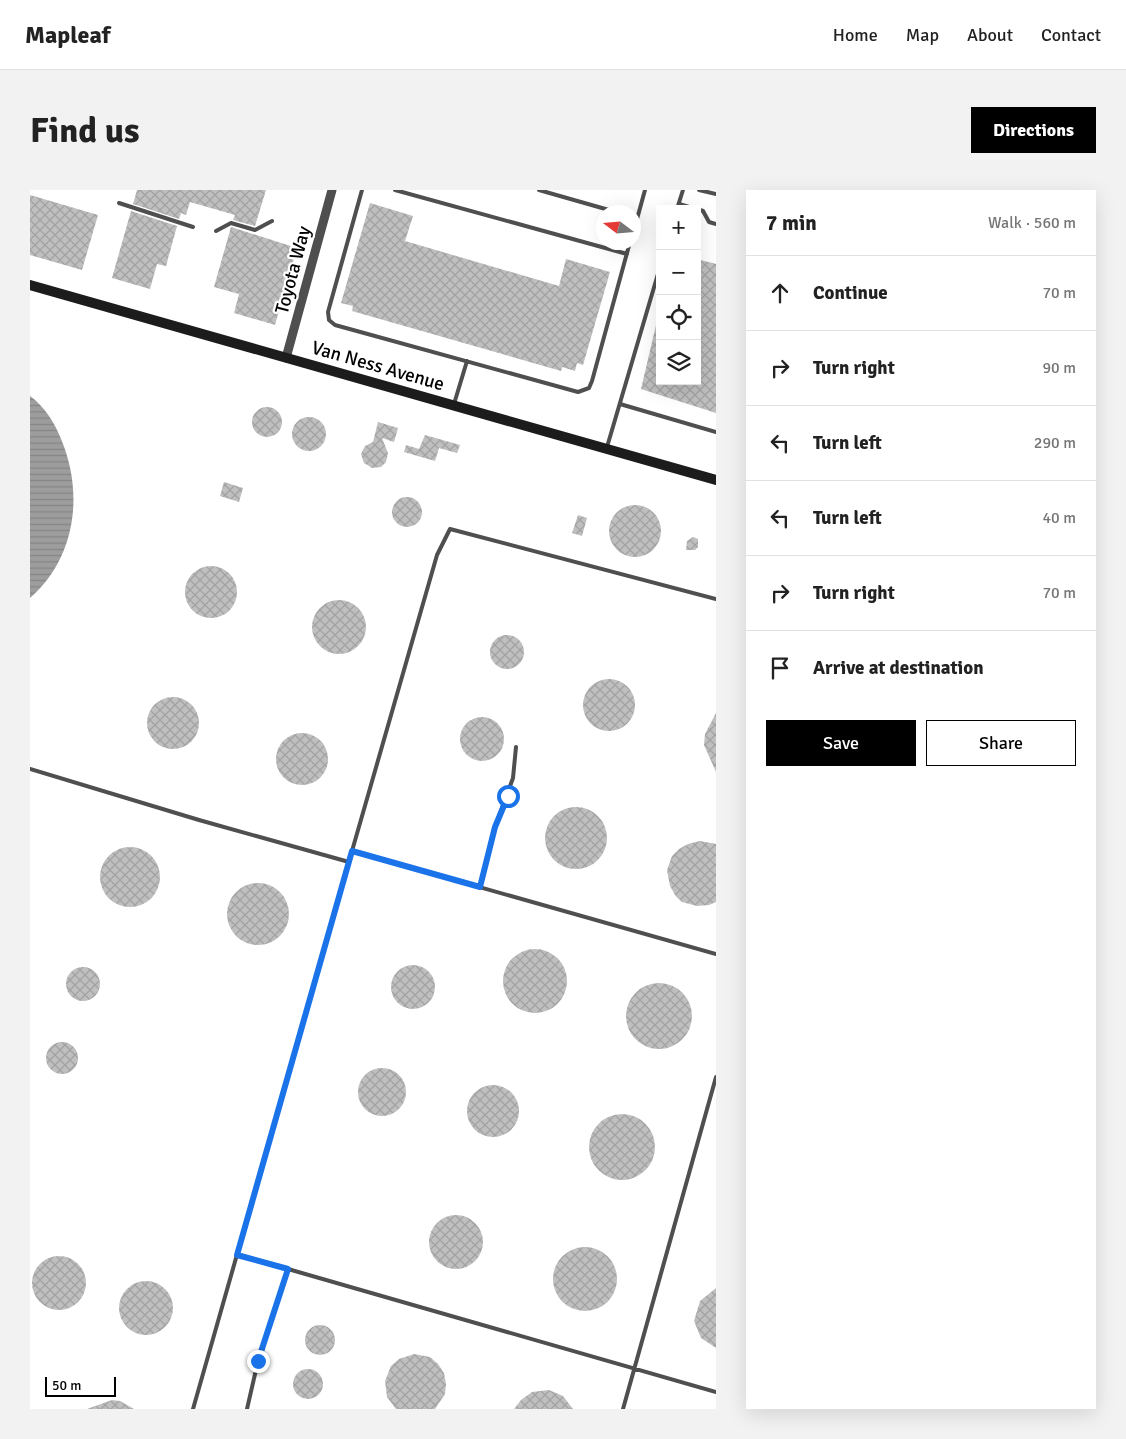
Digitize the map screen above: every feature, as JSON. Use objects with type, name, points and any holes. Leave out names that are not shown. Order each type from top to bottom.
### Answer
[{"type":"main road","name":"Van Ness Avenue","points":[[30,285],[716,480]]},
{"type":"street","name":"Toyota Way","points":[[286,358],[332,190]]},
{"type":"lane","points":[[362,190],[328,312],[330,320],[335,326],[578,392],[589,388],[628,250]]},
{"type":"lane","points":[[395,190],[627,254]]},
{"type":"lane","points":[[539,190],[596,206]]},
{"type":"lane","points":[[639,205],[644,190]]},
{"type":"lane","points":[[682,190],[678,204],[682,205]]},
{"type":"lane","points":[[699,190],[716,194]]},
{"type":"lane","points":[[119,203],[193,227]]},
{"type":"lane","points":[[701,210],[709,222],[716,224]]},
{"type":"lane","points":[[216,231],[231,223],[255,230],[272,220]]},
{"type":"lane","points":[[606,449],[656,282]]},
{"type":"lane","points":[[453,406],[466,361]]},
{"type":"lane","points":[[620,404],[716,432]]},
{"type":"lane","points":[[194,1409],[438,555],[450,529],[716,599]]},
{"type":"lane","points":[[480,887],[495,827],[513,778],[516,747]]},
{"type":"lane","points":[[30,769],[208,823],[349,862]]},
{"type":"lane","points":[[352,851],[716,954]]},
{"type":"lane","points":[[623,1409],[716,1078]]},
{"type":"lane","points":[[237,1255],[716,1392]]},
{"type":"lane","points":[[248,1409],[258,1361],[288,1269]]},
{"type":"shaded area","points":[[30,396],[48,415],[61,439],[72,481],[73,502],[71,524],[66,544],[57,564],[45,582],[30,598]]},
{"type":"building","points":[[137,190],[266,190],[255,226],[233,220],[235,215],[190,202],[186,215],[181,213],[179,219],[133,204]]},
{"type":"building","points":[[30,195],[98,215],[82,270],[30,255]]},
{"type":"building","points":[[370,203],[413,216],[405,241],[559,286],[566,259],[610,272],[583,365],[577,363],[575,371],[562,367],[561,371],[352,311],[353,306],[341,303]]},
{"type":"building","points":[[131,211],[177,226],[166,266],[157,264],[150,289],[112,278]]},
{"type":"building","points":[[231,227],[297,248],[275,325],[234,313],[239,294],[214,287]]},
{"type":"building","points":[[701,260],[716,264],[716,413],[641,389],[656,325],[656,385],[701,385]]},
{"type":"building","points":[[267,407],[278,411],[282,422],[278,433],[267,437],[256,433],[252,422],[256,411]]},
{"type":"building","points":[[309,417],[316,418],[321,422],[325,427],[325,441],[321,446],[316,450],[309,451],[302,450],[297,446],[293,441],[292,434],[293,427],[297,422],[302,418]]},
{"type":"building","points":[[378,422],[398,428],[394,442],[382,438],[388,453],[386,462],[381,467],[372,468],[364,463],[361,454],[365,446],[373,442]]},
{"type":"building","points":[[425,435],[460,445],[457,453],[439,448],[435,461],[404,452],[406,445],[419,449]]},
{"type":"building","points":[[224,482],[243,488],[239,502],[220,496]]},
{"type":"building","points":[[407,497],[418,501],[422,512],[418,523],[407,527],[396,523],[392,512],[396,501]]},
{"type":"building","points":[[630,505],[640,505],[654,512],[661,526],[661,536],[654,550],[640,557],[630,557],[620,553],[613,546],[609,536],[609,526],[613,516],[620,509]]},
{"type":"building","points":[[578,515],[587,518],[582,536],[572,533]]},
{"type":"building","points":[[693,537],[698,539],[698,547],[695,550],[686,550],[687,541]]},
{"type":"building","points":[[211,566],[221,568],[229,574],[235,582],[237,592],[235,602],[229,610],[221,616],[211,618],[201,616],[193,610],[187,602],[185,592],[187,582],[193,574],[201,568]]},
{"type":"building","points":[[339,600],[349,602],[358,608],[364,617],[366,627],[364,637],[358,646],[349,652],[339,654],[329,652],[320,646],[314,637],[312,627],[314,617],[320,608],[329,602]]},
{"type":"building","points":[[507,635],[514,636],[519,640],[523,645],[523,659],[519,664],[514,668],[507,669],[500,668],[495,664],[491,659],[490,652],[491,645],[495,640],[500,636]]},
{"type":"building","points":[[604,679],[614,679],[624,683],[631,690],[635,705],[631,720],[624,727],[614,731],[604,731],[594,727],[587,720],[583,710],[583,700],[587,690],[594,683]]},
{"type":"building","points":[[173,697],[183,699],[191,705],[197,713],[199,723],[197,733],[191,741],[183,747],[173,749],[163,747],[155,741],[149,733],[147,723],[149,713],[155,705],[163,699]]},
{"type":"building","points":[[716,713],[716,772],[704,745],[705,734]]},
{"type":"building","points":[[482,717],[494,721],[500,727],[504,739],[500,751],[494,757],[482,761],[470,757],[464,751],[460,739],[464,727],[470,721]]},
{"type":"building","points":[[302,733],[312,735],[320,741],[326,749],[328,759],[326,769],[320,777],[312,783],[302,785],[292,783],[284,777],[278,769],[276,759],[278,749],[284,741],[292,735]]},
{"type":"building","points":[[576,807],[588,809],[598,816],[605,826],[607,838],[605,850],[598,860],[588,867],[576,869],[564,867],[554,860],[547,850],[545,838],[547,826],[554,816],[564,809]]},
{"type":"building","points":[[700,841],[716,844],[716,902],[697,906],[682,902],[675,895],[670,886],[667,870],[672,856],[679,849]]},
{"type":"building","points":[[124,847],[136,847],[147,852],[155,860],[160,871],[158,889],[147,902],[136,907],[124,907],[113,902],[105,894],[100,883],[100,871],[105,860],[113,852]]},
{"type":"building","points":[[258,883],[270,886],[280,892],[286,902],[289,914],[286,926],[280,936],[270,942],[258,945],[246,942],[236,936],[230,926],[227,914],[230,902],[236,892],[246,886]]},
{"type":"building","points":[[529,949],[541,949],[558,958],[565,969],[567,981],[565,993],[558,1004],[541,1013],[529,1013],[517,1008],[508,999],[503,987],[503,975],[508,963],[517,954]]},
{"type":"building","points":[[409,965],[417,965],[429,971],[435,987],[429,1003],[417,1009],[409,1009],[397,1003],[391,991],[391,983],[397,971]]},
{"type":"building","points":[[83,967],[95,972],[100,984],[95,996],[83,1001],[71,996],[66,984],[71,972]]},
{"type":"building","points":[[659,983],[671,986],[682,993],[689,1004],[692,1016],[689,1028],[682,1039],[671,1046],[659,1049],[647,1046],[636,1039],[629,1028],[626,1016],[629,1004],[636,993],[647,986]]},
{"type":"building","points":[[62,1042],[74,1046],[78,1058],[74,1070],[62,1074],[50,1070],[46,1058],[50,1046]]},
{"type":"building","points":[[382,1068],[391,1070],[399,1075],[404,1083],[406,1092],[404,1101],[399,1109],[391,1114],[382,1116],[373,1114],[365,1109],[360,1101],[358,1092],[360,1083],[365,1075],[373,1070]]},
{"type":"building","points":[[493,1085],[503,1087],[511,1093],[517,1101],[519,1111],[517,1121],[511,1129],[503,1135],[493,1137],[483,1135],[475,1129],[469,1121],[467,1111],[469,1101],[475,1093],[483,1087]]},
{"type":"building","points":[[622,1114],[634,1117],[645,1124],[652,1135],[655,1147],[652,1159],[645,1170],[634,1177],[622,1180],[610,1177],[599,1170],[592,1159],[589,1147],[592,1135],[599,1124],[610,1117]]},
{"type":"building","points":[[456,1215],[466,1217],[475,1223],[481,1232],[483,1242],[481,1252],[475,1261],[466,1267],[456,1269],[446,1267],[437,1261],[431,1252],[429,1242],[431,1232],[437,1223],[446,1217]]},
{"type":"building","points":[[579,1247],[591,1247],[608,1256],[615,1267],[617,1279],[615,1291],[608,1302],[591,1311],[579,1311],[567,1306],[558,1297],[553,1285],[553,1273],[558,1261],[567,1252]]},
{"type":"building","points":[[54,1256],[64,1256],[74,1260],[82,1268],[86,1283],[82,1298],[74,1306],[64,1310],[54,1310],[44,1306],[36,1298],[32,1288],[32,1278],[36,1268],[44,1260]]},
{"type":"building","points":[[141,1281],[151,1281],[161,1285],[169,1293],[173,1308],[169,1323],[161,1331],[151,1335],[141,1335],[131,1331],[123,1323],[119,1313],[119,1303],[123,1293],[131,1285]]},
{"type":"building","points":[[716,1288],[716,1348],[701,1338],[694,1321],[700,1301]]},
{"type":"building","points":[[320,1325],[331,1329],[335,1340],[331,1351],[320,1355],[309,1351],[305,1340],[309,1329]]},
{"type":"building","points":[[414,1354],[430,1357],[444,1373],[445,1394],[435,1409],[396,1409],[387,1397],[385,1381],[391,1366],[399,1359]]},
{"type":"building","points":[[308,1369],[319,1373],[323,1384],[319,1395],[308,1399],[297,1395],[293,1384],[297,1373]]},
{"type":"building","points":[[549,1390],[563,1396],[573,1409],[514,1409],[521,1400],[532,1392]]},
{"type":"building","points":[[112,1400],[120,1401],[134,1409],[87,1409]]},
{"type":"route","points":[[258,1361],[288,1269],[237,1255],[352,851],[480,887],[495,827],[508,796]]}]
